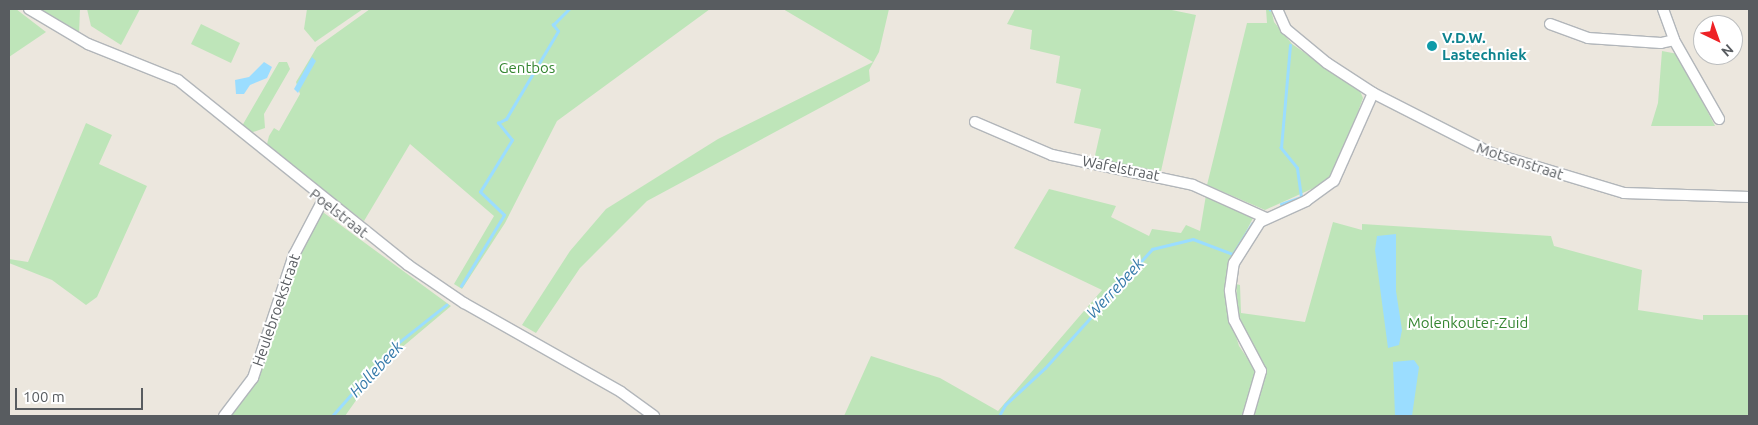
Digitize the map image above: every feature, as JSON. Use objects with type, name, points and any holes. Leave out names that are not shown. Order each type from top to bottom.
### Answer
[{"type":"street","name":"Poelstraat","points":[[29,9],[88,44],[178,80],[322,200],[464,303],[620,392],[654,416]]},
{"type":"street","name":"Motsenstraat","points":[[1277,9],[1281,22],[1296,40],[1373,94],[1490,153],[1618,191],[1749,197]]},
{"type":"street","points":[[1662,9],[1674,40],[1719,119]]},
{"type":"street","points":[[1550,24],[1588,38],[1662,44],[1674,40]]},
{"type":"street","points":[[1248,416],[1261,371],[1236,327],[1230,277],[1246,239],[1266,218],[1306,201],[1334,181],[1373,94]]},
{"type":"street","name":"Wafelstraat","points":[[975,122],[1064,158],[1137,170],[1193,185],[1266,218]]},
{"type":"street","name":"Heulebroekstraat","points":[[224,416],[253,378],[294,255],[322,200]]},
{"type":"green space","points":[[9,9],[16,9],[46,32],[9,57]]},
{"type":"green space","points":[[35,9],[80,9],[79,34]]},
{"type":"green space","points":[[87,9],[140,9],[121,45],[91,26]]},
{"type":"green space","points":[[307,9],[363,9],[315,42],[304,29]]},
{"type":"green space","name":"Gentbos","points":[[370,9],[710,9],[557,121],[505,223],[462,289],[454,284],[494,216],[410,144],[364,221],[266,148],[269,136],[274,128],[279,131],[300,94],[296,82],[317,47]]},
{"type":"green space","points":[[783,9],[889,9],[879,52],[869,70],[870,81],[647,201],[580,268],[536,333],[522,325],[570,251],[606,209],[718,139],[873,62]]},
{"type":"green space","points":[[1015,9],[1167,9],[1196,15],[1161,171],[1094,160],[1101,129],[1074,123],[1081,89],[1056,83],[1060,56],[1030,49],[1032,30],[1007,24]]},
{"type":"green space","points":[[1266,9],[1271,9],[1274,22],[1292,44],[1360,91],[1363,98],[1342,156],[1327,182],[1265,210],[1207,185],[1247,23],[1267,23]]},
{"type":"green space","points":[[201,24],[240,43],[231,63],[191,44]]},
{"type":"green space","points":[[1662,51],[1678,54],[1715,126],[1651,126],[1658,103]]},
{"type":"green space","points":[[279,62],[287,62],[290,69],[264,114],[265,128],[250,133],[242,126]]},
{"type":"green space","points":[[86,123],[112,135],[99,164],[147,186],[97,297],[86,305],[52,280],[9,263],[9,259],[28,262]]},
{"type":"green space","points":[[1049,189],[1116,206],[1111,217],[1149,236],[1152,229],[1181,233],[1186,225],[1200,231],[1206,195],[1253,218],[1237,249],[1230,316],[1239,346],[1257,372],[1244,416],[844,416],[871,356],[940,378],[998,411],[1102,290],[1014,248]]},
{"type":"green space","points":[[320,210],[451,306],[381,365],[345,416],[227,416],[265,358],[288,277]]},
{"type":"green space","name":"Molenkouter-Zuid","points":[[1333,222],[1362,230],[1362,224],[1551,236],[1554,246],[1642,270],[1638,310],[1703,320],[1703,315],[1749,315],[1749,416],[1254,416],[1264,375],[1239,327],[1236,284],[1240,285],[1241,313],[1305,322]]},
{"type":"water","points":[[312,57],[316,61],[298,93],[294,89]]},
{"type":"water","points":[[264,62],[272,67],[267,78],[250,85],[244,94],[236,94],[235,80],[249,77]]},
{"type":"water","points":[[1396,234],[1396,291],[1402,330],[1399,345],[1388,348],[1375,250],[1377,236]]},
{"type":"water","points":[[1414,360],[1419,367],[1412,416],[1395,416],[1393,362]]},
{"type":"waterway","name":"Hollebeek","points":[[461,286],[504,215],[480,192],[512,140],[498,123],[506,119],[558,31],[553,25],[569,9]]},
{"type":"waterway","name":"Werrebeek","points":[[1281,204],[1301,197],[1297,168],[1281,148],[1290,45]]},
{"type":"waterway","name":"Werrebeek","points":[[999,416],[1005,405],[1045,368],[1152,249],[1193,239],[1233,254],[1252,223]]},
{"type":"waterway","name":"Hollebeek","points":[[332,416],[393,347],[446,305]]},
{"type":"place","name":"V.D.W. Lastechniek","points":[[1432,46]]}]
